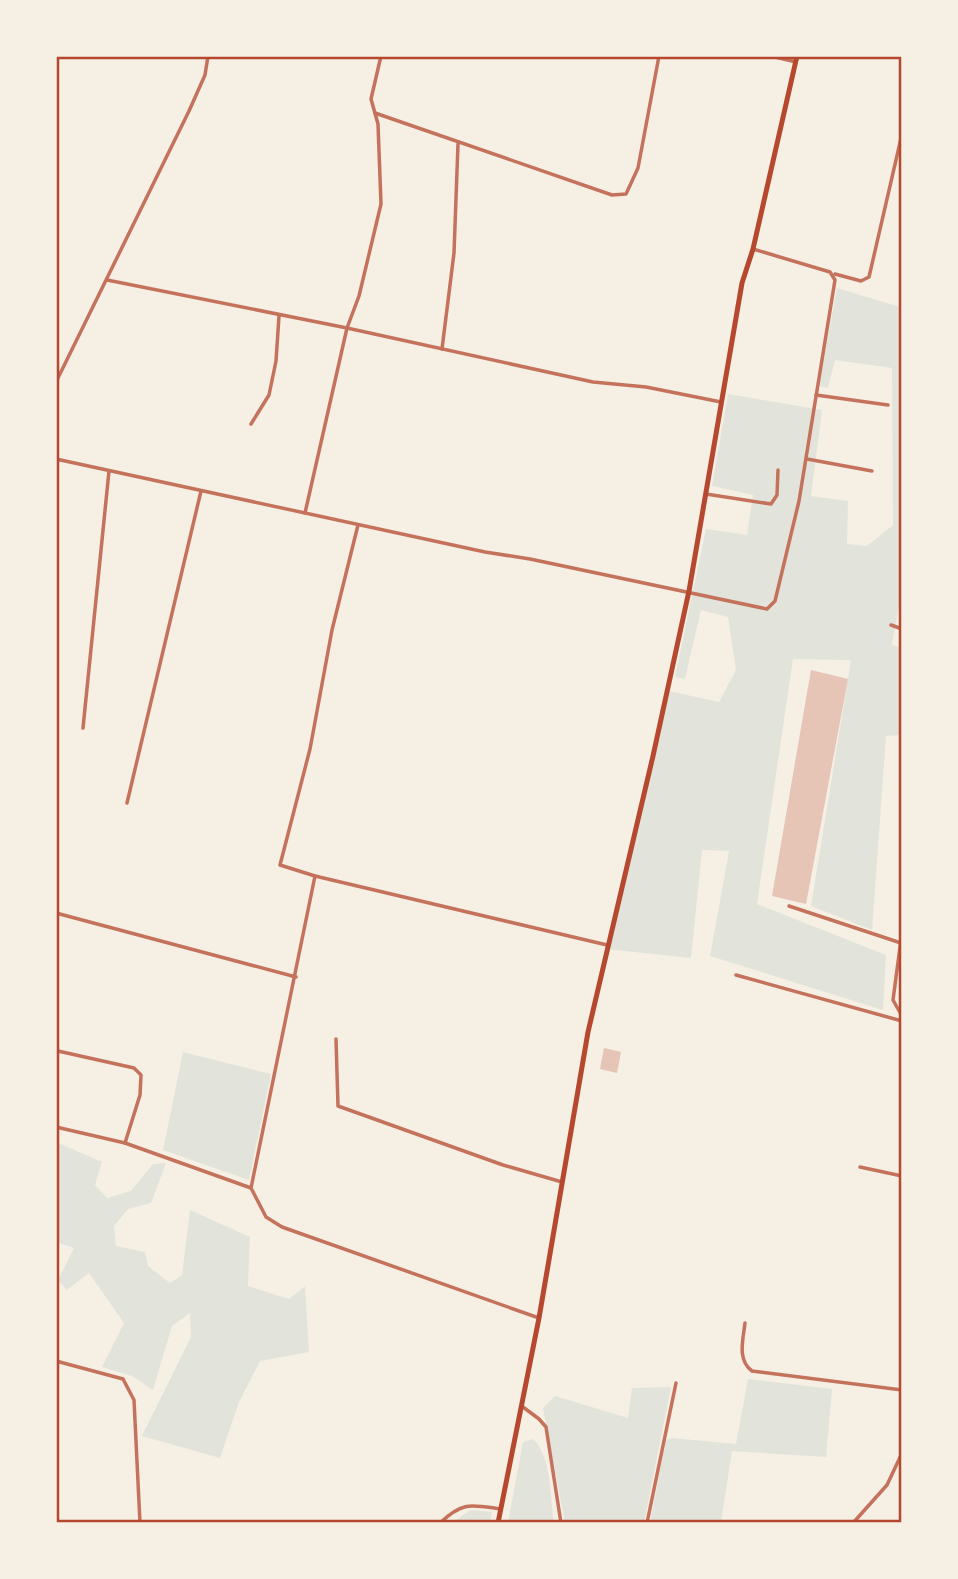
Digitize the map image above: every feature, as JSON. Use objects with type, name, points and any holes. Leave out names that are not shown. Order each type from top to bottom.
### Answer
[{"type":"main road","points":[[498,1523],[523,1407],[586,1042],[689,591],[742,283],[753,249],[797,59]]},
{"type":"street","points":[[56,382],[195,99],[205,75],[208,56]]},
{"type":"street","points":[[305,513],[348,328],[359,296],[381,204],[378,124],[371,99],[381,56]]},
{"type":"street","points":[[375,113],[458,144],[612,195],[626,194],[638,168],[659,56]]},
{"type":"street","points":[[771,56],[797,59]]},
{"type":"street","points":[[753,249],[861,281],[869,277],[902,134]]},
{"type":"street","points":[[442,349],[454,253],[458,144]]},
{"type":"street","points":[[56,459],[485,552],[689,591],[767,609],[773,605],[795,523],[807,459],[835,280],[830,272]]},
{"type":"street","points":[[107,280],[348,328],[593,382],[646,387],[721,402]]},
{"type":"street","points":[[251,424],[268,395],[276,361],[279,316]]},
{"type":"street","points":[[816,395],[888,405]]},
{"type":"street","points":[[807,459],[872,471]]},
{"type":"street","points":[[83,728],[109,471]]},
{"type":"street","points":[[706,494],[771,504],[777,495],[778,471]]},
{"type":"street","points":[[127,803],[201,491]]},
{"type":"street","points":[[358,525],[334,620],[310,750],[280,865],[315,876],[607,945]]},
{"type":"street","points":[[891,625],[902,629]]},
{"type":"street","points":[[315,876],[251,1188],[266,1217],[282,1227],[539,1318]]},
{"type":"street","points":[[789,906],[901,943]]},
{"type":"street","points":[[56,913],[296,976]]},
{"type":"street","points":[[902,932],[893,1000],[902,1018]]},
{"type":"street","points":[[736,975],[902,1018]]},
{"type":"street","points":[[336,1040],[338,1106],[503,1165],[562,1182]]},
{"type":"street","points":[[56,1057],[58,1052],[134,1069],[141,1075],[138,1103],[125,1143]]},
{"type":"street","points":[[56,1127],[125,1143],[251,1188]]},
{"type":"street","points":[[860,1167],[902,1177]]},
{"type":"street","points":[[745,1323],[742,1356],[745,1366],[752,1371],[902,1390]]},
{"type":"street","points":[[56,1361],[123,1379],[134,1400],[140,1523]]},
{"type":"street","points":[[647,1523],[676,1383]]},
{"type":"street","points":[[523,1407],[546,1427],[561,1523]]},
{"type":"street","points":[[853,1523],[887,1485],[902,1453]]},
{"type":"street","points":[[440,1523],[455,1508],[469,1504],[501,1509]]},
{"type":"shaded area","points":[[837,288],[900,307],[902,303],[902,588],[892,645],[902,648],[902,735],[886,736],[872,930],[811,906],[851,660],[793,659],[757,904],[886,955],[883,1010],[710,956],[729,851],[702,850],[691,958],[606,949],[669,691],[719,702],[736,670],[728,617],[701,610],[685,679],[675,677],[706,529],[747,535],[753,495],[712,486],[728,394],[822,410],[811,496],[848,501],[847,544],[867,546],[893,525],[892,368],[835,360],[828,388],[819,386]]},
{"type":"shaded area","points":[[183,1052],[271,1074],[249,1180],[163,1150]]},
{"type":"shaded area","points":[[56,1142],[102,1162],[95,1185],[107,1198],[131,1191],[153,1164],[166,1163],[151,1203],[128,1209],[114,1226],[116,1246],[145,1252],[148,1266],[170,1283],[182,1275],[190,1210],[250,1237],[248,1286],[289,1299],[305,1286],[309,1352],[260,1361],[239,1402],[220,1458],[142,1436],[191,1337],[190,1313],[172,1326],[153,1390],[132,1376],[102,1367],[124,1323],[89,1273],[67,1290],[58,1280],[74,1248],[56,1242]]},
{"type":"shaded area","points":[[748,1379],[832,1389],[826,1457],[732,1451],[721,1522],[735,1523],[650,1523],[666,1440],[672,1438],[736,1444]]},
{"type":"shaded area","points":[[671,1387],[644,1523],[565,1523],[543,1408],[555,1396],[628,1418],[632,1388]]},
{"type":"shaded area","points":[[533,1439],[544,1456],[547,1467],[554,1523],[508,1523],[523,1442]]},
{"type":"shaded area","points":[[471,1510],[492,1512],[490,1523],[451,1523]]},
{"type":"building","points":[[811,670],[848,679],[806,904],[772,896]]},
{"type":"building","points":[[604,1048],[621,1052],[617,1073],[600,1069]]}]
